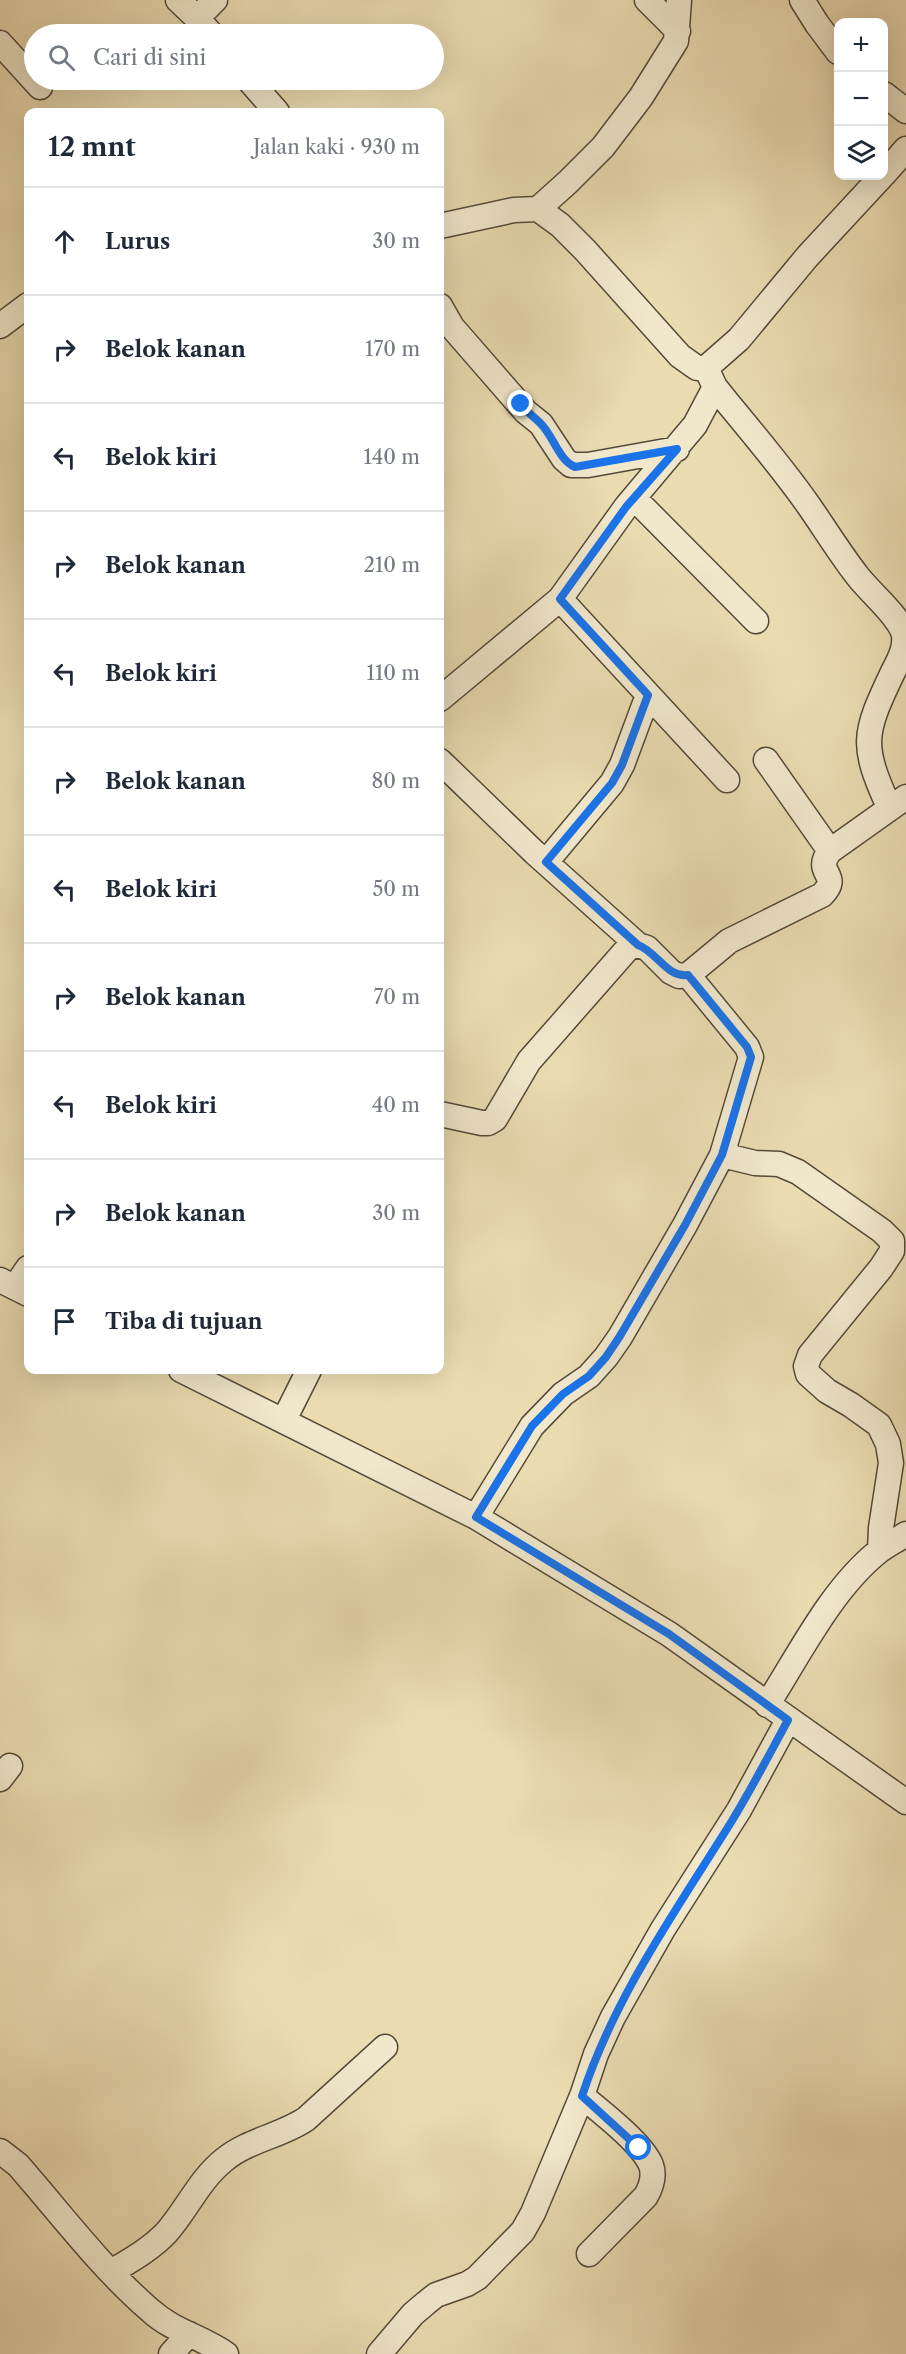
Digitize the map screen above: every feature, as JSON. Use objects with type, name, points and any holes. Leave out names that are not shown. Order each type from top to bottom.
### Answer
[{"type":"street","points":[[178,0],[202,24]]},
{"type":"street","points":[[205,24],[215,0]]},
{"type":"street","points":[[647,0],[678,31]]},
{"type":"street","points":[[444,225],[514,210],[538,208],[581,170],[614,133],[661,67],[676,41],[679,0]]},
{"type":"street","points":[[802,0],[834,47]]},
{"type":"street","points":[[0,43],[24,69]]},
{"type":"street","points":[[258,90],[274,108]]},
{"type":"street","points":[[888,97],[906,111]]},
{"type":"street","points":[[888,169],[906,149]]},
{"type":"street","points":[[444,696],[560,599],[634,498],[677,449],[701,416],[710,377],[807,257],[878,180]]},
{"type":"street","points":[[444,765],[638,945],[647,948],[671,972],[679,976],[688,975],[729,941],[822,895],[831,882],[823,866],[824,858],[830,851],[898,802],[870,759],[868,736],[878,705],[901,656],[904,645],[899,623],[857,576],[808,505],[710,377],[680,356],[578,242],[538,208]]},
{"type":"street","points":[[0,326],[24,308]]},
{"type":"street","points":[[444,313],[452,327],[526,412],[541,424],[564,459],[571,465],[588,465],[677,449]]},
{"type":"street","points":[[634,498],[756,621]]},
{"type":"street","points":[[560,599],[727,780]]},
{"type":"street","points":[[546,862],[612,783],[622,765],[648,695]]},
{"type":"street","points":[[766,760],[830,851]]},
{"type":"street","points":[[444,1115],[482,1123],[495,1119],[529,1061],[629,947],[638,945]]},
{"type":"street","points":[[476,1517],[532,1426],[563,1394],[589,1376],[606,1357],[685,1225],[722,1155],[751,1057],[747,1047],[688,975]]},
{"type":"street","points":[[722,1155],[754,1163],[779,1164],[798,1172],[882,1231],[894,1245],[881,1268],[810,1355],[806,1366],[808,1374],[827,1391],[879,1425],[888,1444],[891,1463],[880,1550]]},
{"type":"street","points":[[189,1374],[476,1517],[669,1634],[906,1803]]},
{"type":"street","points":[[284,1420],[307,1374]]},
{"type":"street","points":[[767,1705],[834,1601],[867,1562],[880,1550],[906,1534]]},
{"type":"street","points":[[380,2354],[413,2314],[436,2295],[477,2278],[523,2231],[533,2213],[582,2096],[602,2040],[643,1962],[739,1810],[788,1720]]},
{"type":"street","points":[[111,2272],[141,2254],[167,2232],[208,2177],[225,2159],[240,2149],[292,2128],[306,2119],[385,2048]]},
{"type":"street","points":[[582,2096],[639,2148],[651,2164],[652,2176],[651,2186],[646,2196],[589,2254]]},
{"type":"street","points":[[0,2151],[18,2165],[111,2272],[151,2311],[172,2327],[209,2343],[226,2354]]},
{"type":"street","points":[[171,2354],[189,2334]]},
{"type":"route","points":[[521,404],[526,412],[541,424],[567,463],[575,467],[677,449],[626,507],[560,599],[648,695],[634,737],[612,783],[546,862],[638,945],[647,948],[671,972],[679,976],[688,975],[747,1047],[751,1057],[722,1155],[685,1225],[620,1336],[589,1376],[563,1394],[532,1426],[476,1517],[669,1634],[788,1720],[739,1810],[643,1962],[602,2040],[589,2073],[582,2096],[639,2148]]}]
